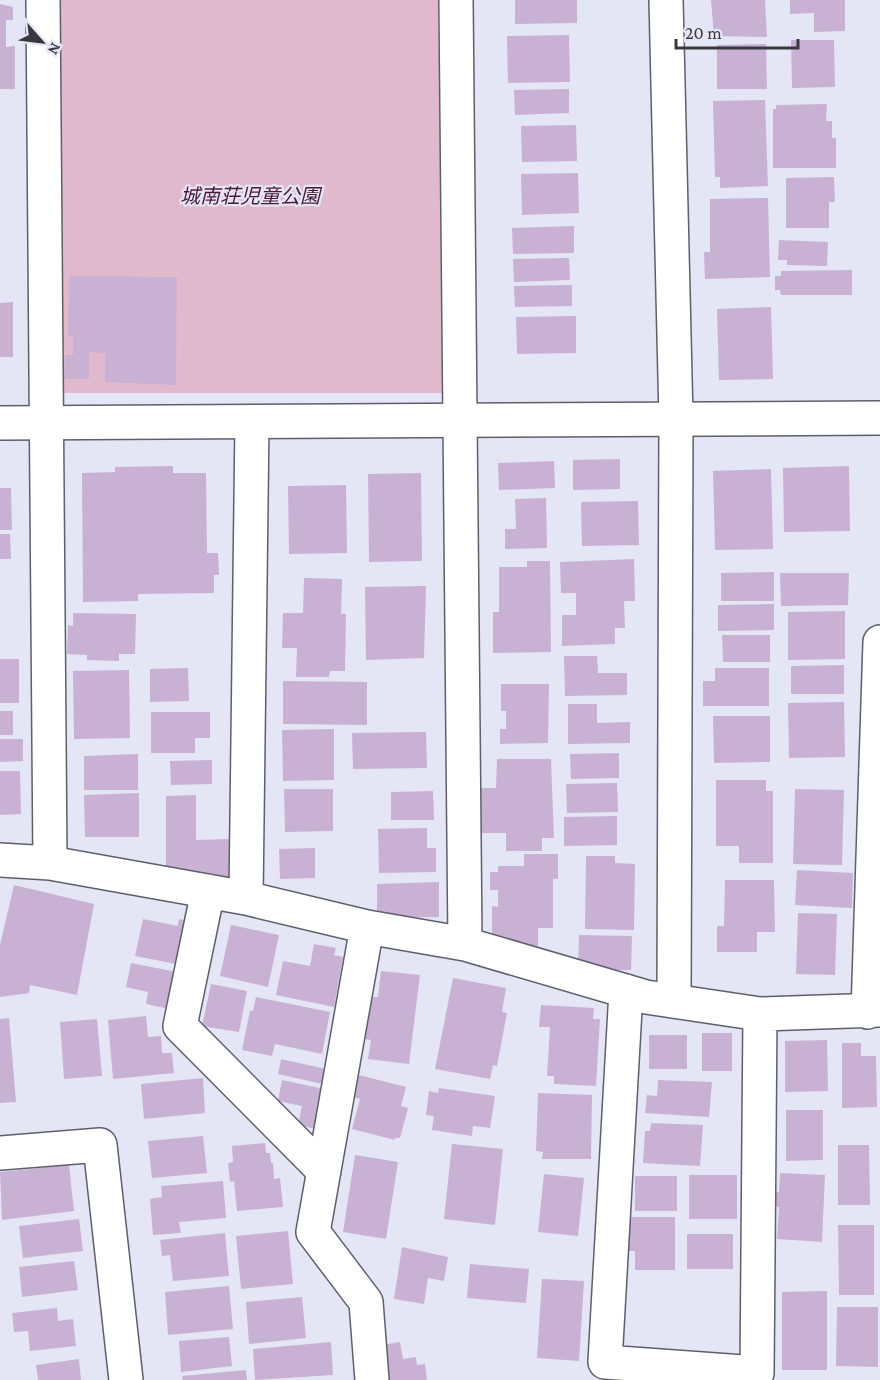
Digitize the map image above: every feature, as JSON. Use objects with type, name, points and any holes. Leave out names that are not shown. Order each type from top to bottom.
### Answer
[{"type":"street","points":[[43,0],[50,864]]},
{"type":"street","points":[[456,0],[465,945]]},
{"type":"street","points":[[666,0],[676,419],[674,1001]]},
{"type":"street","points":[[0,423],[880,418]]},
{"type":"street","points":[[246,898],[252,422]]},
{"type":"street","points":[[0,860],[50,864],[246,898],[367,927],[465,945],[626,991],[674,1001],[760,1014],[874,1011],[880,642]]},
{"type":"street","points":[[208,891],[180,1026],[324,1171]]},
{"type":"street","points":[[367,927],[313,1232],[366,1302],[372,1380]]},
{"type":"street","points":[[626,991],[605,1362],[757,1373],[760,1014]]},
{"type":"street","points":[[0,1153],[100,1145],[126,1380]]},
{"type":"green space","name":"城南荘児童公園","points":[[56,0],[438,0],[445,393],[63,393]]},
{"type":"building","points":[[515,0],[577,0],[577,23],[515,24]]},
{"type":"building","points":[[711,0],[765,0],[767,37],[714,36]]},
{"type":"building","points":[[790,0],[845,0],[845,31],[814,32],[814,13],[790,14]]},
{"type":"building","points":[[0,4],[13,7],[13,20],[6,20],[6,47],[15,46],[15,89],[0,89]]},
{"type":"building","points":[[569,35],[570,82],[508,83],[507,36]]},
{"type":"building","points":[[791,40],[834,40],[835,87],[792,88]]},
{"type":"building","points":[[766,44],[767,89],[717,89],[717,45]]},
{"type":"building","points":[[569,89],[569,113],[515,115],[514,90]]},
{"type":"building","points":[[765,100],[768,186],[720,188],[720,177],[715,177],[713,101]]},
{"type":"building","points":[[827,104],[826,121],[832,121],[832,138],[836,138],[836,168],[773,168],[773,109],[776,109],[776,105]]},
{"type":"building","points":[[576,125],[577,161],[522,162],[521,126]]},
{"type":"building","points":[[578,173],[579,213],[522,215],[521,174]]},
{"type":"building","points":[[834,177],[835,202],[829,202],[829,228],[786,228],[786,178]]},
{"type":"building","points":[[768,198],[770,277],[705,279],[704,252],[710,252],[710,199]]},
{"type":"building","points":[[574,226],[574,253],[513,254],[512,228]]},
{"type":"building","points":[[779,240],[828,242],[827,266],[787,265],[787,260],[778,260]]},
{"type":"building","points":[[569,258],[570,280],[514,282],[513,259]]},
{"type":"building","points":[[852,270],[852,295],[781,295],[780,290],[775,290],[775,276],[781,276],[781,271]]},
{"type":"building","points":[[69,276],[177,277],[176,385],[105,382],[105,353],[89,352],[89,379],[64,379],[65,355],[73,355],[73,336],[68,337]]},
{"type":"building","points":[[572,285],[572,306],[515,307],[514,286]]},
{"type":"building","points":[[13,302],[13,357],[0,357],[0,303]]},
{"type":"building","points":[[771,307],[773,379],[719,380],[717,309]]},
{"type":"building","points":[[576,316],[576,353],[517,354],[516,317]]},
{"type":"building","points":[[620,459],[620,489],[573,490],[573,460]]},
{"type":"building","points":[[554,461],[555,488],[499,490],[498,463]]},
{"type":"building","points":[[173,466],[173,473],[206,473],[207,553],[218,553],[219,575],[214,575],[214,593],[138,594],[138,601],[83,602],[82,473],[115,472],[115,467]]},
{"type":"building","points":[[849,466],[850,531],[784,532],[783,468]]},
{"type":"building","points":[[771,469],[773,549],[715,550],[713,471]]},
{"type":"building","points":[[421,473],[422,561],[369,562],[368,474]]},
{"type":"building","points":[[346,485],[347,553],[289,554],[288,486]]},
{"type":"building","points":[[0,488],[11,488],[12,530],[0,530]]},
{"type":"building","points":[[546,498],[547,548],[505,549],[505,529],[516,529],[515,499]]},
{"type":"building","points":[[638,501],[639,545],[582,546],[581,502]]},
{"type":"building","points":[[0,534],[10,534],[11,559],[0,559]]},
{"type":"building","points":[[634,559],[635,601],[624,601],[625,628],[615,628],[615,644],[562,646],[562,615],[576,615],[576,593],[561,593],[560,562]]},
{"type":"building","points":[[527,561],[550,561],[551,652],[493,653],[493,612],[499,612],[499,567],[527,567]]},
{"type":"building","points":[[774,572],[774,601],[721,601],[721,573]]},
{"type":"building","points":[[780,573],[849,573],[848,605],[781,606]]},
{"type":"building","points":[[304,578],[342,579],[341,614],[346,614],[345,671],[330,671],[329,677],[296,677],[297,648],[282,648],[283,613],[303,613]]},
{"type":"building","points":[[426,586],[424,658],[366,660],[365,587]]},
{"type":"building","points":[[774,604],[774,630],[718,631],[718,605]]},
{"type":"building","points":[[845,611],[845,659],[788,660],[788,612]]},
{"type":"building","points":[[73,613],[136,614],[135,654],[119,654],[119,661],[87,660],[87,655],[67,654],[68,625],[73,626]]},
{"type":"building","points":[[722,635],[770,635],[770,662],[723,662]]},
{"type":"building","points":[[564,656],[597,656],[598,673],[627,673],[627,695],[565,696]]},
{"type":"building","points":[[0,659],[19,659],[19,703],[0,703]]},
{"type":"building","points":[[844,665],[844,694],[791,694],[791,666]]},
{"type":"building","points":[[188,668],[189,701],[150,702],[150,669]]},
{"type":"building","points":[[715,668],[769,668],[769,706],[703,706],[703,681],[715,681]]},
{"type":"building","points":[[129,670],[130,738],[74,739],[73,671]]},
{"type":"building","points":[[283,681],[367,682],[367,725],[283,724]]},
{"type":"building","points":[[501,684],[549,684],[548,743],[500,744],[500,729],[506,729],[506,711],[501,711]]},
{"type":"building","points":[[844,702],[845,757],[789,758],[788,703]]},
{"type":"building","points":[[568,704],[597,704],[597,723],[630,722],[630,743],[568,744]]},
{"type":"building","points":[[0,711],[13,711],[13,735],[0,735]]},
{"type":"building","points":[[151,712],[210,712],[210,738],[195,738],[195,753],[151,753]]},
{"type":"building","points":[[713,716],[770,716],[770,762],[714,763]]},
{"type":"building","points":[[334,729],[334,780],[283,781],[282,730]]},
{"type":"building","points":[[426,732],[427,768],[353,769],[352,733]]},
{"type":"building","points":[[0,739],[23,739],[23,761],[0,762]]},
{"type":"building","points":[[619,753],[619,778],[571,779],[570,754]]},
{"type":"building","points":[[138,754],[138,790],[84,790],[84,756]]},
{"type":"building","points":[[497,759],[551,759],[554,838],[542,838],[542,851],[506,851],[506,833],[476,833],[477,788],[496,788]]},
{"type":"building","points":[[212,760],[212,784],[171,785],[170,761]]},
{"type":"building","points":[[0,771],[20,771],[21,814],[0,815]]},
{"type":"building","points":[[716,780],[766,780],[766,791],[773,791],[773,863],[739,863],[739,846],[716,846]]},
{"type":"building","points":[[617,783],[618,812],[567,813],[566,784]]},
{"type":"building","points":[[284,789],[333,789],[333,831],[285,832]]},
{"type":"building","points":[[795,789],[844,790],[842,865],[793,864]]},
{"type":"building","points":[[433,791],[434,820],[391,820],[391,792]]},
{"type":"building","points":[[139,793],[139,837],[85,837],[84,795]]},
{"type":"building","points":[[196,795],[196,840],[229,839],[229,877],[166,877],[166,796]]},
{"type":"building","points":[[617,816],[617,845],[564,846],[564,817]]},
{"type":"building","points":[[427,828],[427,848],[436,848],[436,872],[379,873],[378,829]]},
{"type":"building","points":[[315,848],[315,878],[280,879],[279,849]]},
{"type":"building","points":[[524,854],[558,854],[558,879],[553,879],[553,928],[538,928],[538,946],[492,947],[492,906],[498,907],[498,890],[490,890],[490,872],[498,872],[498,866],[524,866]]},
{"type":"building","points":[[586,856],[615,856],[615,863],[635,864],[634,930],[585,929]]},
{"type":"building","points":[[797,870],[853,873],[852,908],[795,905]]},
{"type":"building","points":[[725,880],[774,880],[775,932],[757,932],[757,952],[717,952],[717,926],[724,926]]},
{"type":"building","points":[[439,882],[439,917],[377,918],[377,884]]},
{"type":"building","points":[[14,885],[94,904],[77,995],[30,985],[29,993],[0,997],[0,945]]},
{"type":"building","points":[[798,913],[837,914],[835,975],[796,974]]},
{"type":"building","points":[[143,919],[178,926],[179,919],[188,921],[189,943],[180,942],[176,964],[135,956]]},
{"type":"building","points":[[231,925],[279,935],[268,987],[220,976]]},
{"type":"building","points":[[579,935],[632,936],[631,970],[578,970]]},
{"type":"building","points":[[314,944],[336,948],[334,955],[343,957],[334,1007],[276,995],[283,961],[310,966]]},
{"type":"building","points":[[131,963],[177,972],[169,1009],[146,1004],[148,992],[126,987]]},
{"type":"building","points":[[381,971],[420,975],[409,1064],[368,1059],[371,1040],[365,1039],[371,997],[378,997]]},
{"type":"building","points":[[453,978],[506,988],[502,1012],[507,1013],[497,1066],[493,1065],[490,1079],[435,1069]]},
{"type":"building","points":[[211,984],[247,991],[239,1032],[202,1026]]},
{"type":"building","points":[[256,997],[330,1012],[322,1054],[275,1044],[272,1056],[242,1050],[250,1011],[253,1011]]},
{"type":"building","points":[[541,1005],[594,1008],[593,1019],[600,1019],[596,1086],[554,1084],[554,1076],[547,1076],[550,1027],[539,1027]]},
{"type":"building","points":[[146,1016],[148,1037],[161,1036],[162,1053],[172,1053],[174,1073],[113,1079],[108,1020]]},
{"type":"building","points":[[9,1018],[16,1102],[0,1103],[0,1019]]},
{"type":"building","points":[[97,1019],[102,1076],[64,1079],[60,1022]]},
{"type":"building","points":[[702,1033],[732,1033],[732,1071],[702,1071]]},
{"type":"building","points":[[649,1035],[687,1035],[687,1069],[649,1069]]},
{"type":"building","points":[[827,1040],[828,1091],[785,1092],[785,1041]]},
{"type":"building","points":[[842,1043],[861,1043],[861,1056],[876,1056],[877,1107],[842,1108]]},
{"type":"building","points":[[281,1059],[326,1069],[322,1084],[278,1074]]},
{"type":"building","points":[[355,1074],[406,1087],[401,1106],[408,1108],[400,1138],[395,1138],[395,1140],[352,1129],[360,1099],[350,1096]]},
{"type":"building","points":[[203,1078],[205,1113],[144,1119],[141,1084]]},
{"type":"building","points":[[282,1080],[324,1089],[316,1129],[298,1125],[302,1106],[278,1101]]},
{"type":"building","points":[[658,1080],[712,1082],[709,1117],[645,1113],[647,1095],[657,1096]]},
{"type":"building","points":[[439,1088],[495,1096],[490,1128],[473,1126],[472,1136],[432,1130],[434,1116],[426,1115],[429,1091],[438,1093]]},
{"type":"building","points":[[538,1093],[592,1095],[591,1159],[542,1159],[543,1152],[536,1151]]},
{"type":"building","points":[[786,1110],[823,1110],[823,1160],[786,1161]]},
{"type":"building","points":[[651,1123],[703,1125],[700,1166],[643,1163],[645,1131],[650,1131]]},
{"type":"building","points":[[203,1136],[207,1173],[152,1178],[148,1141]]},
{"type":"building","points":[[265,1143],[266,1153],[270,1153],[271,1163],[273,1163],[274,1179],[280,1178],[283,1207],[237,1211],[234,1181],[230,1182],[228,1163],[233,1162],[232,1146]]},
{"type":"building","points":[[452,1144],[503,1149],[495,1225],[444,1219]]},
{"type":"building","points":[[838,1145],[869,1145],[870,1205],[838,1205]]},
{"type":"building","points":[[355,1155],[398,1162],[386,1239],[343,1232]]},
{"type":"building","points":[[69,1165],[74,1211],[2,1220],[0,1172]]},
{"type":"building","points":[[780,1173],[825,1175],[822,1242],[777,1239],[779,1207],[773,1206],[773,1192],[779,1192]]},
{"type":"building","points":[[544,1174],[584,1178],[578,1236],[538,1232]]},
{"type":"building","points":[[689,1175],[737,1175],[737,1219],[689,1219]]},
{"type":"building","points":[[635,1176],[677,1176],[677,1211],[635,1211]]},
{"type":"building","points":[[223,1181],[226,1218],[179,1222],[181,1233],[153,1235],[150,1199],[162,1197],[161,1186]]},
{"type":"building","points":[[623,1217],[675,1217],[675,1270],[635,1270],[635,1251],[623,1251]]},
{"type":"building","points":[[79,1219],[83,1251],[23,1258],[19,1226]]},
{"type":"building","points":[[838,1225],[874,1225],[874,1295],[839,1295]]},
{"type":"building","points":[[288,1231],[293,1284],[241,1289],[236,1236]]},
{"type":"building","points":[[225,1233],[229,1276],[173,1281],[170,1255],[162,1256],[160,1240]]},
{"type":"building","points":[[687,1234],[733,1234],[733,1269],[687,1269]]},
{"type":"building","points":[[402,1247],[448,1257],[444,1281],[428,1278],[424,1304],[394,1299]]},
{"type":"building","points":[[74,1261],[78,1290],[22,1297],[19,1267]]},
{"type":"building","points":[[470,1264],[529,1269],[526,1303],[467,1298]]},
{"type":"building","points":[[542,1279],[584,1281],[579,1361],[537,1358]]},
{"type":"building","points":[[229,1286],[233,1329],[168,1335],[165,1292]]},
{"type":"building","points":[[827,1291],[827,1370],[782,1370],[782,1292]]},
{"type":"building","points":[[302,1297],[306,1338],[249,1344],[246,1302]]},
{"type":"building","points":[[837,1307],[878,1307],[878,1367],[836,1366]]},
{"type":"building","points":[[57,1308],[58,1321],[73,1319],[76,1346],[30,1351],[28,1331],[14,1332],[12,1313]]},
{"type":"building","points":[[229,1337],[232,1366],[181,1372],[179,1341]]},
{"type":"building","points":[[331,1342],[333,1375],[255,1380],[253,1349]]},
{"type":"building","points":[[400,1342],[403,1359],[416,1357],[417,1365],[425,1364],[427,1380],[387,1380],[382,1345]]},
{"type":"building","points":[[79,1359],[81,1380],[38,1380],[36,1365]]},
{"type":"building","points":[[246,1370],[247,1380],[183,1380],[182,1376]]}]
